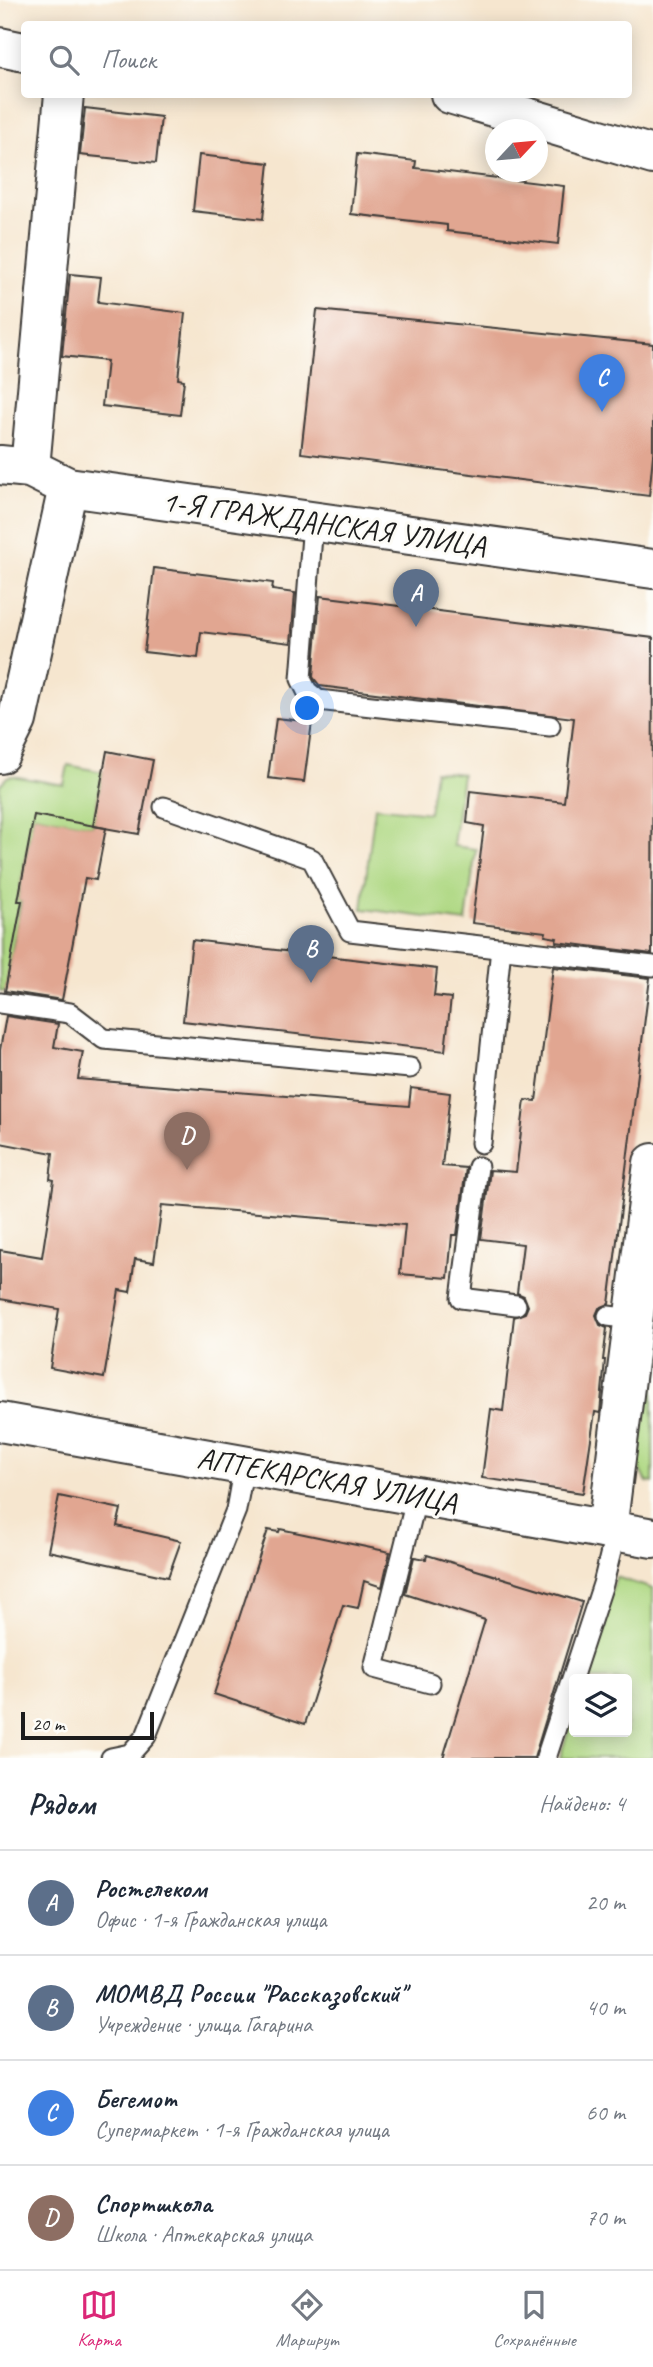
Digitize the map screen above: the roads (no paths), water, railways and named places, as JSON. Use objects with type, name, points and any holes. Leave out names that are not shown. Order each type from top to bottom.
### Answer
[{"type":"street","points":[[0,47],[21,51]]},
{"type":"street","points":[[15,466],[63,98]]},
{"type":"street","points":[[463,98],[653,155]]},
{"type":"street","name":"1-Я ГРАЖДАНСКАЯ УЛИЦА","points":[[15,466],[68,487],[653,569]]},
{"type":"street","points":[[0,754],[17,720],[68,487]]},
{"type":"street","points":[[626,1533],[621,1318],[653,1163]]},
{"type":"street","name":"АПТЕКАРСКАЯ УЛИЦА","points":[[0,1422],[626,1533]]},
{"type":"lane","points":[[313,522],[301,678],[312,696],[318,700],[550,726]]},
{"type":"lane","points":[[164,807],[312,859],[350,931],[653,966]]},
{"type":"lane","points":[[481,1143],[501,948]]},
{"type":"lane","points":[[0,1003],[70,1013],[104,1039],[410,1068]]},
{"type":"lane","points":[[478,1167],[461,1298],[516,1305]]},
{"type":"lane","points":[[111,1758],[130,1754],[146,1736],[236,1510],[244,1465]]},
{"type":"lane","points":[[417,1496],[374,1668],[430,1683]]},
{"type":"lane","points":[[546,1758],[603,1584],[626,1533]]},
{"type":"place","name":"Бегемот","points":[[602,412]]},
{"type":"place","name":"Ростелеком","points":[[416,627]]},
{"type":"place","name":"МОМВД России \"Рассказовский\"","points":[[311,983]]},
{"type":"place","name":"Спортшкола","points":[[187,1170]]}]
